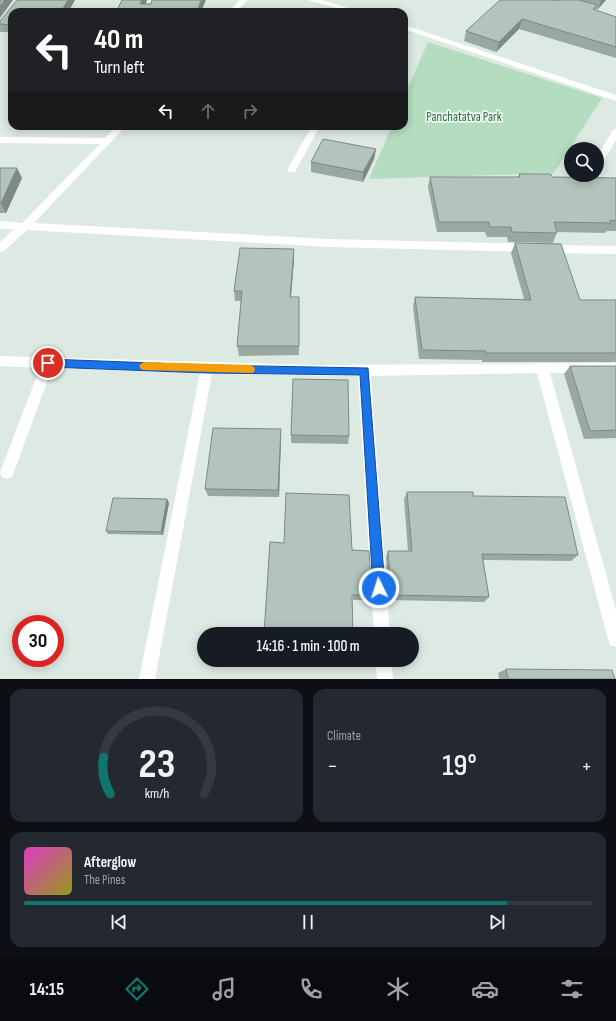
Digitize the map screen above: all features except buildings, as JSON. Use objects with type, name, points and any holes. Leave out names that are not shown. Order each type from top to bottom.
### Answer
[{"type":"street","points":[[236,8],[244,0]]},
{"type":"street","points":[[312,0],[344,8]]},
{"type":"street","points":[[408,28],[616,98]]},
{"type":"street","points":[[0,248],[25,226],[118,130]]},
{"type":"street","points":[[292,170],[314,130]]},
{"type":"street","points":[[604,153],[616,132]]},
{"type":"street","points":[[0,140],[107,141]]},
{"type":"street","points":[[0,225],[329,243],[616,250]]},
{"type":"street","points":[[0,361],[207,369],[364,371],[616,368]]},
{"type":"street","points":[[7,472],[48,363]]},
{"type":"street","points":[[542,368],[616,640]]},
{"type":"street","points":[[147,679],[207,369]]},
{"type":"street","points":[[364,371],[382,627]]},
{"type":"street","points":[[384,667],[385,679]]},
{"type":"green space","name":"Panchatatva Park","points":[[428,42],[602,98],[574,142],[564,142],[564,157],[554,173],[369,179],[390,130],[408,130],[408,88]]},
{"type":"slow traffic","points":[[144,366],[207,369],[251,369]]},
{"type":"route","points":[[48,363],[207,369],[364,371],[379,588]]}]
